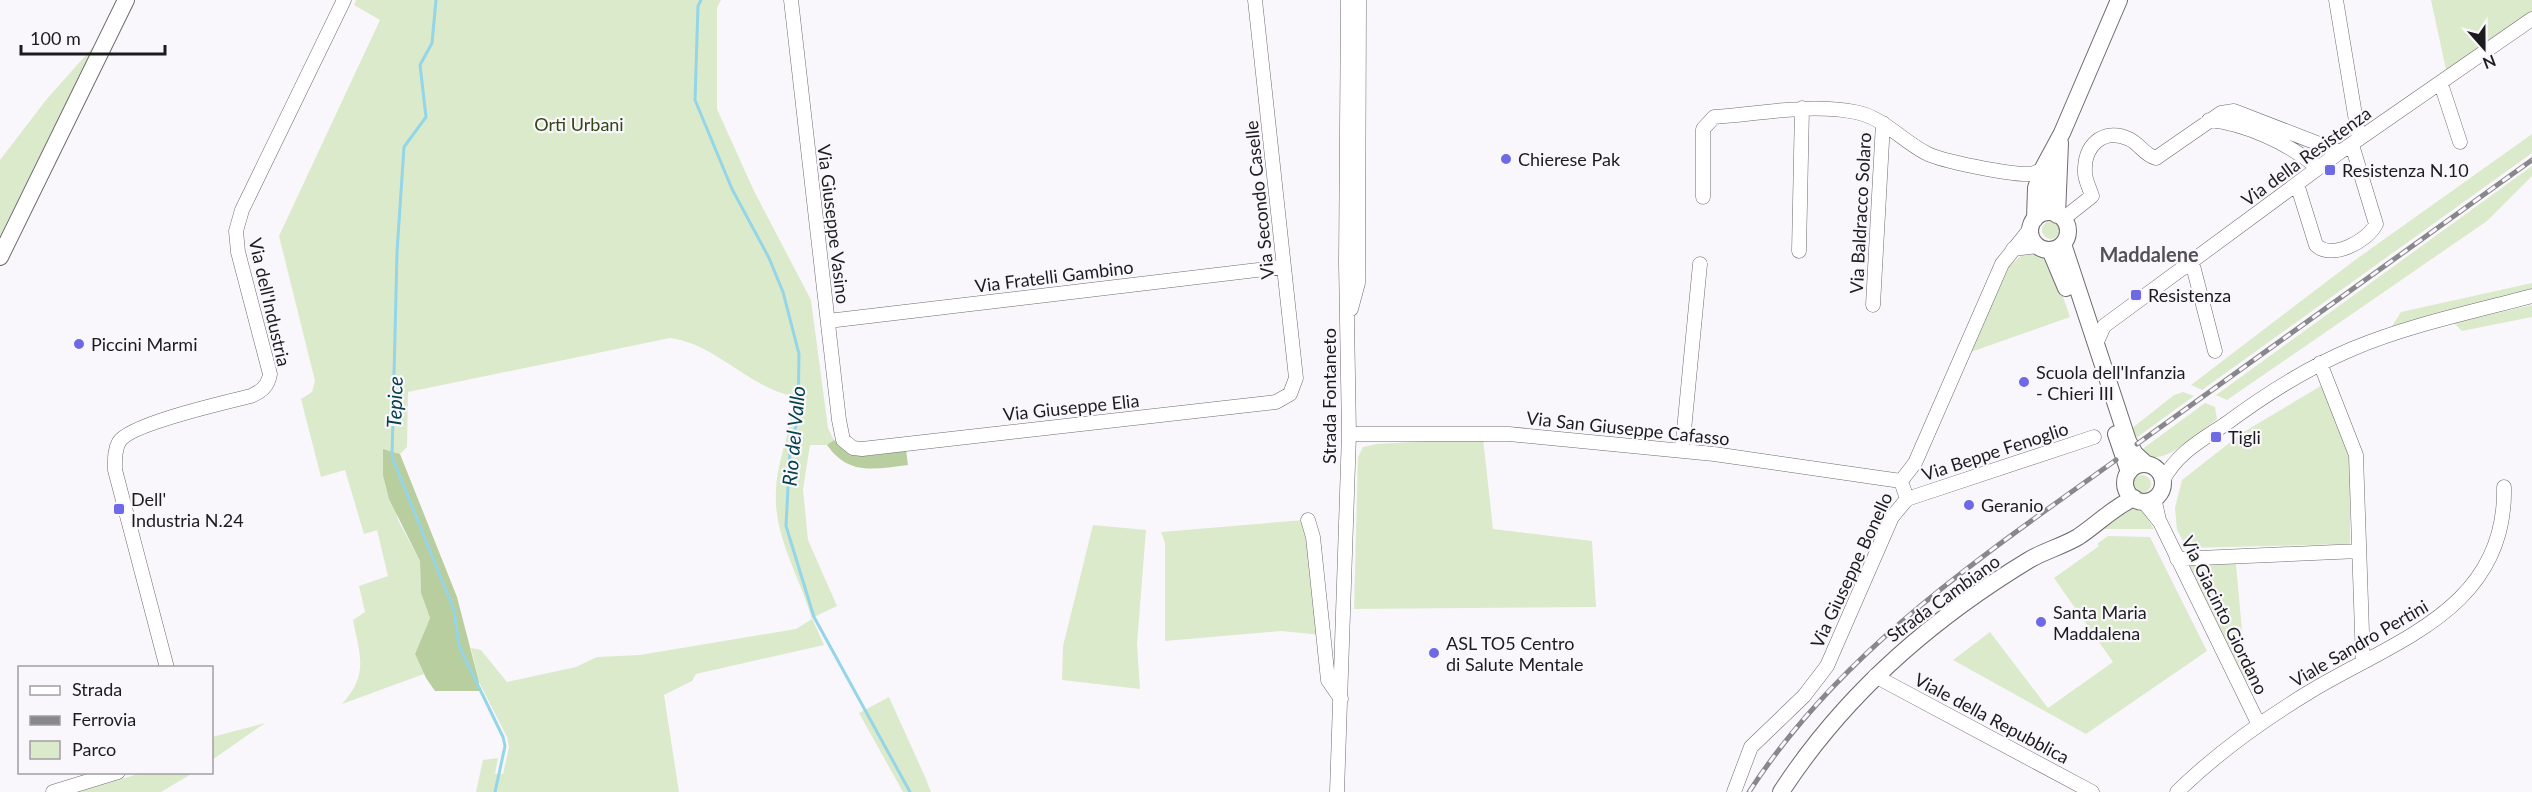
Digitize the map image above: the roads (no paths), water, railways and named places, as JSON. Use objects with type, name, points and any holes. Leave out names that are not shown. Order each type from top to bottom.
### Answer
[{"type":"main road","points":[[0,257],[126,0]]},
{"type":"main road","points":[[2050,246],[2068,229],[2047,219],[2036,188],[2119,0]]},
{"type":"main road","points":[[2050,246],[2137,491],[2161,490],[2163,480],[2161,474],[2135,454],[2128,441],[2086,313],[2050,246],[2031,238],[2047,219],[2062,133]]},
{"type":"main road","name":"Strada Cambiano","points":[[1782,792],[1811,749],[1875,676],[1912,642],[2030,559],[2078,537],[2137,491],[2139,465],[2149,465]]},
{"type":"street","name":"Via dell'Industria","points":[[166,666],[115,470],[115,455],[119,441],[137,428],[251,396],[261,391],[269,381],[270,374],[238,252],[236,231],[242,210],[344,0]]},
{"type":"street","name":"Via Giuseppe Vasino","points":[[791,0],[843,440],[853,448]]},
{"type":"street","name":"Via Secondo Caselle","points":[[1255,0],[1296,378],[1290,394]]},
{"type":"street","name":"Strada Fontaneto","points":[[1337,792],[1349,434],[1348,0]]},
{"type":"street","points":[[1347,322],[1358,283],[1359,0]]},
{"type":"street","points":[[2297,184],[2316,245],[2321,250],[2333,252],[2365,238],[2376,224],[2350,145],[2336,0]]},
{"type":"street","name":"Via della Resistenza","points":[[2104,326],[2350,145],[2532,19]]},
{"type":"street","points":[[2441,84],[2460,142]]},
{"type":"street","points":[[1800,251],[1802,108]]},
{"type":"street","points":[[1703,198],[1703,129],[1714,117],[1802,108],[1858,112],[1883,123],[1927,154],[1950,162],[2029,174],[2042,170]]},
{"type":"street","points":[[2209,120],[2221,112],[2234,111],[2350,145]]},
{"type":"street","points":[[2209,120],[2226,122],[2268,139],[2305,157],[2318,168]]},
{"type":"street","name":"Via Giuseppe Bonello","points":[[1734,792],[1751,747],[1798,702],[1827,666],[1892,517],[1907,499],[1901,481],[1915,463],[2002,264],[2013,249],[2047,219],[2092,196],[2085,174],[2088,149],[2098,138],[2110,135],[2128,138],[2149,156],[2156,158],[2209,120]]},
{"type":"street","name":"Via Baldracco Solaro","points":[[1873,305],[1883,123]]},
{"type":"street","points":[[2013,249],[2050,246]]},
{"type":"street","points":[[2192,262],[2215,351]]},
{"type":"street","points":[[1682,451],[1700,264]]},
{"type":"street","name":"Via Fratelli Gambino","points":[[828,321],[1284,267]]},
{"type":"street","points":[[2163,480],[2176,459],[2259,399],[2320,363],[2389,336],[2532,296]]},
{"type":"street","points":[[2086,313],[2104,326],[2096,344]]},
{"type":"street","points":[[2320,363],[2356,454],[2363,662]]},
{"type":"street","name":"Via Giuseppe Elia","points":[[853,448],[862,449],[1276,402],[1290,394]]},
{"type":"street","name":"Via San Giuseppe Cafasso","points":[[1349,434],[1509,434],[1682,451],[1901,481]]},
{"type":"street","name":"Via Beppe Fenoglio","points":[[1907,499],[2094,437]]},
{"type":"street","points":[[2149,465],[2176,459]]},
{"type":"street","name":"Viale Sandro Pertini","points":[[2177,792],[2205,766],[2259,725],[2363,662],[2425,629],[2449,610],[2486,562],[2498,537],[2503,516],[2504,487]]},
{"type":"street","name":"Via Giacinto Giordano","points":[[2137,491],[2160,522],[2259,725]]},
{"type":"street","points":[[1308,519],[1313,537],[1328,680],[1341,699]]},
{"type":"street","points":[[2177,559],[2359,551]]},
{"type":"street","name":"Viale della Repubblica","points":[[1875,676],[2092,792]]},
{"type":"street","points":[[53,792],[112,774]]},
{"type":"waterway","name":"Tepice","points":[[436,0],[432,43],[420,65],[426,117],[404,147],[397,252],[392,457],[454,610],[459,646],[503,737],[505,746],[495,792]]},
{"type":"waterway","name":"Rio del Vallo","points":[[701,0],[698,6],[695,100],[732,189],[769,258],[783,292],[799,354],[798,417],[790,450],[786,526],[814,617],[910,792]]},
{"type":"railway","points":[[2137,444],[2532,160]]},
{"type":"railway","points":[[1749,792],[1786,741],[1826,694],[1870,650],[1965,570],[2116,460]]},
{"type":"place","name":"Chierese Pak","points":[[1506,159]]},
{"type":"place","name":"Resistenza N.10","points":[[2330,170]]},
{"type":"place","name":"Resistenza","points":[[2136,295]]},
{"type":"place","name":"Piccini Marmi","points":[[79,344]]},
{"type":"place","name":"Scuola dell'Infanzia - Chieri III","points":[[2024,382]]},
{"type":"place","name":"Tigli","points":[[2216,437]]},
{"type":"place","name":"Geranio","points":[[1969,505]]},
{"type":"place","name":"Dell' Industria N.24","points":[[119,509]]},
{"type":"place","name":"Santa Maria Maddalena","points":[[2041,622]]},
{"type":"place","name":"ASL TO5 Centro di Salute Mentale","points":[[1434,653]]},
{"type":"district","name":"Maddalene","points":[[2149,254]]},
{"type":"park label","name":"Orti Urbani","points":[[579,124]]}]
